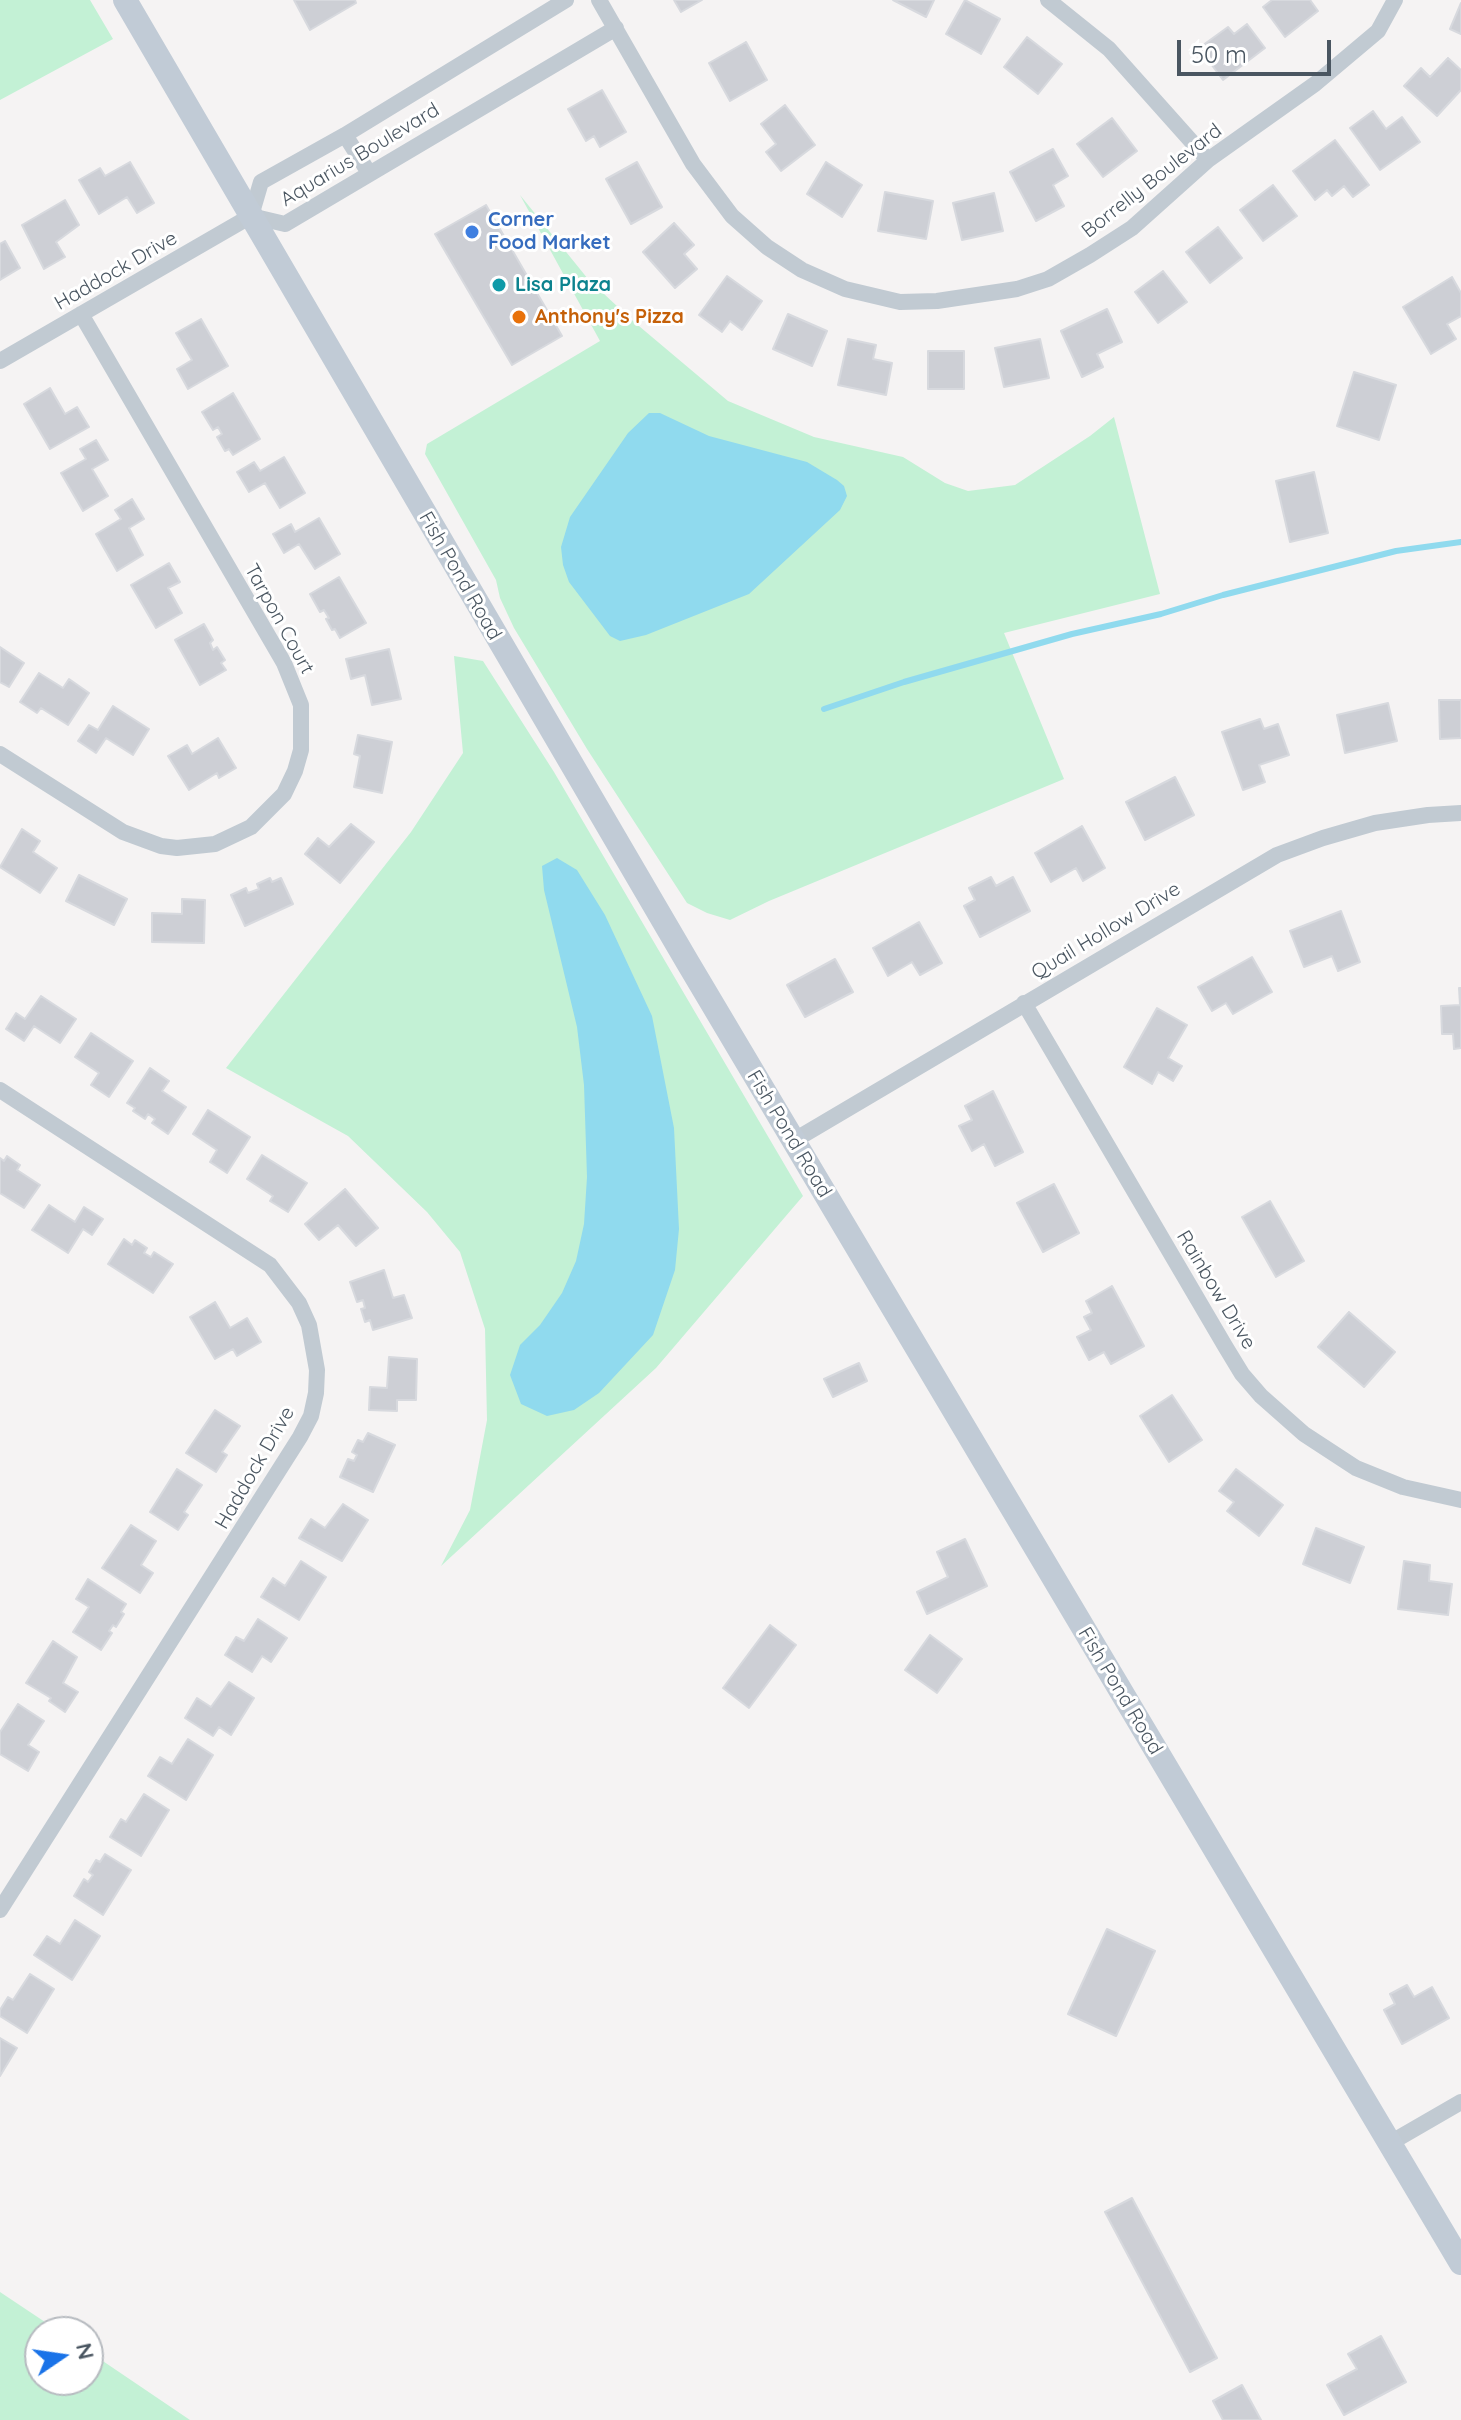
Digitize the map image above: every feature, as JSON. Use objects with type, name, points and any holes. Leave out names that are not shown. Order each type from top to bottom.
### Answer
[{"type":"street","name":"Fish Pond Road","points":[[125,0],[793,1141],[1461,2263]]},
{"type":"street","name":"Aquarius Boulevard","points":[[566,0],[345,135],[261,182],[251,216],[285,224],[616,28]]},
{"type":"street","name":"Borrelly Boulevard","points":[[599,0],[693,164],[732,216],[767,247],[802,270],[845,289],[900,302],[979,296],[1017,289],[1048,279],[1132,228],[1208,160],[1315,84],[1378,31],[1395,0]]},
{"type":"street","points":[[1048,0],[1109,49],[1208,160]]},
{"type":"street","points":[[345,135],[369,173]]},
{"type":"street","name":"Haddock Drive","points":[[0,361],[251,216]]},
{"type":"street","name":"Tarpon Court","points":[[0,754],[123,832],[161,846],[177,848],[215,844],[251,827],[284,794],[301,750],[301,705],[284,663],[81,314]]},
{"type":"street","name":"Quail Hollow Drive","points":[[793,1141],[1277,855],[1375,823],[1461,813]]},
{"type":"street","name":"Rainbow Drive","points":[[1024,1003],[1225,1346],[1242,1374],[1261,1396],[1304,1434],[1356,1468],[1403,1487],[1461,1500]]},
{"type":"street","name":"Haddock Drive","points":[[0,1090],[270,1265],[299,1303],[312,1337],[317,1370],[311,1416],[300,1437],[0,1910]]},
{"type":"street","points":[[1390,2143],[1461,2102]]},
{"type":"green space","points":[[0,0],[90,0],[113,39],[0,100]]},
{"type":"green space","points":[[520,195],[588,279],[728,401],[814,437],[903,457],[945,483],[968,491],[1015,485],[1114,417],[1160,594],[1004,633],[1064,779],[730,920],[687,903],[587,749],[514,628],[500,598],[496,580],[425,454],[427,444],[600,341]]},
{"type":"green space","points":[[454,656],[483,661],[554,772],[803,1196],[656,1368],[441,1566],[470,1510],[487,1420],[485,1329],[460,1252],[427,1212],[348,1136],[226,1068],[411,832],[463,753]]},
{"type":"green space","points":[[0,2292],[36,2316],[24,2316],[24,2396],[104,2396],[104,2362],[190,2420],[0,2420]]},
{"type":"water","points":[[649,413],[660,413],[709,436],[807,462],[837,480],[844,486],[847,496],[840,510],[749,594],[646,635],[620,641],[610,636],[569,582],[561,547],[570,517],[628,433]]},
{"type":"water","points":[[557,858],[577,870],[605,915],[652,1016],[674,1128],[679,1229],[675,1270],[653,1335],[599,1393],[574,1410],[547,1416],[521,1404],[510,1375],[520,1345],[540,1325],[562,1293],[576,1261],[584,1224],[587,1177],[584,1085],[577,1027],[544,890],[542,866]]},
{"type":"building","points":[[294,0],[355,0],[356,3],[310,30]]},
{"type":"building","points":[[674,0],[702,0],[681,12]]},
{"type":"building","points":[[893,0],[934,0],[926,17]]},
{"type":"building","points":[[965,0],[1000,19],[981,54],[946,34]]},
{"type":"building","points":[[1272,0],[1310,0],[1318,11],[1285,37],[1263,7]]},
{"type":"building","points":[[1461,3],[1461,34],[1450,29]]},
{"type":"building","points":[[1247,24],[1265,48],[1223,80],[1199,48],[1228,27],[1234,34]]},
{"type":"building","points":[[1027,37],[1062,64],[1038,94],[1004,67]]},
{"type":"building","points":[[746,42],[767,80],[730,101],[709,63]]},
{"type":"building","points":[[1448,58],[1461,70],[1461,90],[1437,116],[1404,86],[1421,68],[1430,77]]},
{"type":"building","points":[[602,90],[626,132],[600,147],[594,136],[586,141],[568,109]]},
{"type":"building","points":[[785,105],[815,145],[781,171],[766,152],[776,144],[761,124]]},
{"type":"building","points":[[1373,111],[1386,129],[1402,117],[1420,142],[1380,170],[1350,128]]},
{"type":"building","points":[[1112,118],[1137,151],[1103,177],[1077,144]]},
{"type":"building","points":[[1335,140],[1369,185],[1353,197],[1344,186],[1332,196],[1327,190],[1315,200],[1293,171]]},
{"type":"building","points":[[1053,149],[1068,176],[1053,185],[1064,206],[1036,221],[1010,172]]},
{"type":"building","points":[[130,162],[154,203],[137,213],[127,197],[99,214],[79,180],[100,168],[105,176]]},
{"type":"building","points":[[637,162],[662,207],[631,224],[606,179]]},
{"type":"building","points":[[826,162],[862,185],[842,217],[807,194]]},
{"type":"building","points":[[1273,185],[1297,216],[1263,241],[1240,210]]},
{"type":"building","points":[[885,192],[933,201],[926,239],[878,231]]},
{"type":"building","points":[[994,193],[1003,231],[962,240],[953,203]]},
{"type":"building","points":[[65,200],[79,225],[56,242],[65,257],[44,269],[22,225]]},
{"type":"building","name":"Lisa Plaza","points":[[486,205],[562,336],[512,365],[435,234]]},
{"type":"building","points":[[674,223],[694,245],[684,254],[697,269],[675,288],[643,252]]},
{"type":"building","points":[[1218,227],[1242,258],[1210,283],[1186,252]]},
{"type":"building","points":[[5,241],[20,268],[0,280],[0,244]]},
{"type":"building","points":[[1163,271],[1187,302],[1158,323],[1135,292]]},
{"type":"building","points":[[727,276],[762,301],[742,330],[730,321],[722,332],[699,315]]},
{"type":"building","points":[[1452,277],[1461,293],[1461,316],[1447,324],[1456,339],[1431,354],[1403,307]]},
{"type":"building","points":[[1107,309],[1122,342],[1097,354],[1103,367],[1082,377],[1061,331]]},
{"type":"building","points":[[788,314],[827,331],[812,366],[773,349]]},
{"type":"building","points":[[201,319],[228,366],[188,389],[177,369],[192,360],[176,333]]},
{"type":"building","points":[[848,339],[876,345],[873,359],[892,363],[886,395],[838,385]]},
{"type":"building","points":[[1040,339],[1049,378],[1004,387],[995,348]]},
{"type":"building","points":[[928,351],[964,351],[964,389],[928,389]]},
{"type":"building","points":[[1354,372],[1396,385],[1379,440],[1337,426]]},
{"type":"building","points":[[50,388],[65,414],[77,407],[89,427],[50,449],[24,404]]},
{"type":"building","points":[[233,393],[260,439],[233,455],[229,449],[225,451],[217,437],[222,434],[218,427],[213,430],[202,412]]},
{"type":"building","points":[[96,440],[108,460],[92,469],[108,496],[83,511],[61,473],[86,459],[80,449]]},
{"type":"building","points":[[284,457],[305,493],[280,508],[265,483],[249,492],[237,472],[254,462],[260,471]]},
{"type":"building","points":[[1314,472],[1328,533],[1290,542],[1276,481]]},
{"type":"building","points":[[132,499],[144,519],[129,528],[143,555],[117,571],[96,534],[121,519],[115,510]]},
{"type":"building","points":[[319,518],[340,554],[315,569],[299,544],[284,553],[273,534],[291,524],[295,532]]},
{"type":"building","points":[[169,563],[180,582],[168,588],[182,613],[156,628],[131,585]]},
{"type":"building","points":[[339,577],[366,623],[340,638],[335,629],[332,630],[324,610],[320,612],[310,594]]},
{"type":"building","points":[[204,624],[213,640],[210,643],[213,650],[217,647],[225,660],[221,663],[226,670],[200,685],[175,640]]},
{"type":"building","points":[[0,647],[24,663],[9,687],[0,682]]},
{"type":"building","points":[[389,649],[401,699],[372,705],[365,675],[351,679],[346,659]]},
{"type":"building","points":[[39,673],[63,688],[69,679],[89,693],[68,725],[41,708],[37,713],[20,702]]},
{"type":"building","points":[[1439,700],[1461,700],[1461,738],[1440,739]]},
{"type":"building","points":[[1388,703],[1397,741],[1345,753],[1337,715]]},
{"type":"building","points":[[113,706],[149,729],[133,755],[106,738],[96,753],[78,741],[89,725],[98,730]]},
{"type":"building","points":[[1260,719],[1264,729],[1278,724],[1289,755],[1259,765],[1265,782],[1243,790],[1222,732]]},
{"type":"building","points":[[358,735],[392,742],[382,793],[354,787],[360,756],[354,754]]},
{"type":"building","points":[[218,738],[236,768],[219,778],[217,773],[189,790],[168,756],[187,745],[192,754]]},
{"type":"building","points":[[1175,777],[1194,815],[1145,840],[1126,802]]},
{"type":"building","points":[[351,824],[374,842],[340,883],[305,854],[318,838],[329,847]]},
{"type":"building","points":[[1082,826],[1105,868],[1083,881],[1076,868],[1051,882],[1035,853]]},
{"type":"building","points":[[22,829],[40,841],[33,852],[57,868],[40,893],[0,867]]},
{"type":"building","points":[[79,875],[127,899],[114,925],[66,901]]},
{"type":"building","points":[[991,877],[996,886],[1013,877],[1030,911],[980,937],[964,906],[975,900],[969,888]]},
{"type":"building","points":[[270,878],[272,882],[281,878],[293,904],[245,926],[231,895],[246,888],[248,893],[259,889],[257,884]]},
{"type":"building","points":[[182,899],[205,900],[204,943],[152,942],[152,913],[182,914]]},
{"type":"building","points":[[1341,911],[1360,962],[1338,971],[1332,956],[1304,967],[1290,931]]},
{"type":"building","points":[[919,922],[942,963],[920,975],[912,962],[888,976],[873,948]]},
{"type":"building","points":[[1252,957],[1272,992],[1233,1014],[1226,1003],[1212,1011],[1198,987]]},
{"type":"building","points":[[835,959],[853,992],[805,1017],[787,985]]},
{"type":"building","points":[[1461,988],[1461,1048],[1454,1049],[1453,1034],[1442,1034],[1441,1006],[1460,1005]]},
{"type":"building","points":[[41,996],[76,1019],[60,1043],[34,1026],[24,1041],[6,1029],[16,1013],[25,1019]]},
{"type":"building","points":[[1157,1008],[1187,1025],[1168,1058],[1182,1066],[1173,1081],[1158,1072],[1152,1084],[1124,1067]]},
{"type":"building","points":[[91,1033],[133,1061],[109,1097],[91,1085],[99,1073],[75,1057]]},
{"type":"building","points":[[150,1068],[169,1081],[162,1091],[186,1107],[168,1134],[152,1123],[155,1119],[148,1114],[145,1119],[127,1103]]},
{"type":"building","points":[[993,1091],[1023,1152],[995,1166],[984,1144],[972,1151],[959,1126],[972,1120],[965,1106]]},
{"type":"building","points":[[208,1110],[250,1137],[227,1173],[210,1162],[217,1150],[193,1134]]},
{"type":"building","points":[[262,1155],[307,1183],[288,1212],[270,1201],[273,1196],[247,1179]]},
{"type":"building","points":[[7,1156],[20,1165],[17,1170],[40,1185],[24,1208],[0,1193],[0,1158],[4,1161]]},
{"type":"building","points":[[1054,1184],[1079,1233],[1043,1252],[1017,1203]]},
{"type":"building","points":[[345,1189],[378,1228],[356,1246],[338,1225],[319,1240],[305,1224]]},
{"type":"building","points":[[1270,1201],[1304,1261],[1276,1277],[1242,1217]]},
{"type":"building","points":[[49,1205],[75,1222],[84,1207],[103,1219],[92,1235],[83,1229],[68,1253],[32,1230]]},
{"type":"building","points":[[124,1239],[132,1245],[135,1240],[147,1248],[144,1253],[151,1257],[154,1252],[173,1264],[153,1293],[108,1264]]},
{"type":"building","points":[[384,1270],[393,1298],[404,1295],[412,1318],[373,1330],[370,1320],[365,1322],[361,1309],[365,1308],[363,1300],[357,1302],[350,1282]]},
{"type":"building","points":[[1112,1286],[1144,1346],[1111,1364],[1104,1352],[1089,1360],[1077,1337],[1091,1330],[1084,1317],[1092,1313],[1086,1301]]},
{"type":"building","points":[[215,1302],[230,1328],[247,1318],[261,1342],[237,1356],[233,1349],[215,1359],[190,1317]]},
{"type":"building","points":[[1349,1312],[1395,1352],[1364,1387],[1318,1347]]},
{"type":"building","points":[[389,1357],[417,1359],[416,1400],[397,1400],[397,1411],[369,1410],[370,1387],[387,1388]]},
{"type":"building","points":[[859,1363],[867,1381],[833,1397],[824,1379]]},
{"type":"building","points":[[1172,1395],[1202,1440],[1169,1462],[1140,1416]]},
{"type":"building","points":[[215,1410],[240,1426],[222,1452],[227,1455],[216,1472],[186,1453]]},
{"type":"building","points":[[368,1433],[395,1445],[373,1492],[340,1477],[348,1459],[354,1461],[357,1455],[352,1452],[358,1440],[363,1442]]},
{"type":"building","points":[[177,1469],[202,1485],[184,1512],[188,1515],[178,1530],[150,1512]]},
{"type":"building","points":[[1236,1469],[1283,1505],[1259,1536],[1227,1511],[1234,1502],[1219,1491]]},
{"type":"building","points":[[343,1504],[368,1520],[342,1561],[299,1538],[311,1519],[325,1528]]},
{"type":"building","points":[[131,1525],[156,1541],[141,1565],[153,1573],[140,1593],[102,1568]]},
{"type":"building","points":[[1316,1528],[1364,1547],[1350,1583],[1303,1564]]},
{"type":"building","points":[[965,1539],[987,1586],[927,1614],[917,1592],[948,1577],[937,1552]]},
{"type":"building","points":[[301,1561],[326,1577],[299,1620],[261,1597],[273,1578],[285,1586]]},
{"type":"building","points":[[1404,1561],[1430,1565],[1429,1581],[1452,1584],[1448,1615],[1398,1609]]},
{"type":"building","points":[[88,1579],[126,1604],[121,1612],[124,1614],[116,1627],[113,1625],[109,1631],[112,1633],[101,1650],[73,1632],[89,1607],[76,1599]]},
{"type":"building","points":[[258,1619],[287,1638],[271,1662],[262,1656],[252,1672],[225,1655],[236,1637],[244,1641]]},
{"type":"building","points":[[770,1625],[796,1645],[749,1708],[723,1688]]},
{"type":"building","points":[[930,1635],[962,1659],[937,1693],[905,1670]]},
{"type":"building","points":[[53,1641],[77,1657],[63,1683],[78,1692],[65,1712],[49,1701],[51,1698],[26,1683]]},
{"type":"building","points":[[229,1682],[254,1698],[231,1735],[219,1727],[213,1736],[185,1718],[197,1698],[211,1707]]},
{"type":"building","points":[[18,1704],[44,1721],[28,1745],[39,1752],[28,1771],[0,1754],[0,1732]]},
{"type":"building","points":[[188,1739],[213,1755],[186,1800],[148,1776],[160,1757],[172,1764]]},
{"type":"building","points":[[144,1794],[169,1810],[141,1856],[110,1837],[121,1819],[126,1822]]},
{"type":"building","points":[[105,1854],[131,1870],[103,1915],[74,1896],[84,1879],[88,1882],[93,1875],[89,1872],[96,1860],[100,1862]]},
{"type":"building","points":[[75,1920],[100,1936],[72,1980],[34,1955],[47,1936],[60,1944]]},
{"type":"building","points":[[1107,1929],[1155,1951],[1116,2036],[1068,2014]]},
{"type":"building","points":[[30,1974],[54,1989],[27,2033],[0,2016],[0,2010],[8,1997],[13,2000]]},
{"type":"building","points":[[1407,1985],[1414,1997],[1432,1987],[1449,2018],[1402,2044],[1384,2010],[1395,2004],[1390,1994]]},
{"type":"building","points":[[0,2038],[17,2048],[0,2076]]},
{"type":"building","points":[[1132,2198],[1217,2358],[1190,2372],[1105,2212]]},
{"type":"building","points":[[1381,2336],[1406,2382],[1344,2415],[1327,2385],[1357,2369],[1348,2354]]},
{"type":"building","points":[[1242,2385],[1261,2420],[1223,2420],[1213,2401]]},
{"type":"waterway","points":[[824,709],[904,682],[1072,634],[1161,614],[1396,551],[1461,542]]},
{"type":"place","name":"Corner Food Market","points":[[472,232]]},
{"type":"place","name":"Lisa Plaza","points":[[499,285]]},
{"type":"place","name":"Anthony's Pizza","points":[[519,317]]}]
